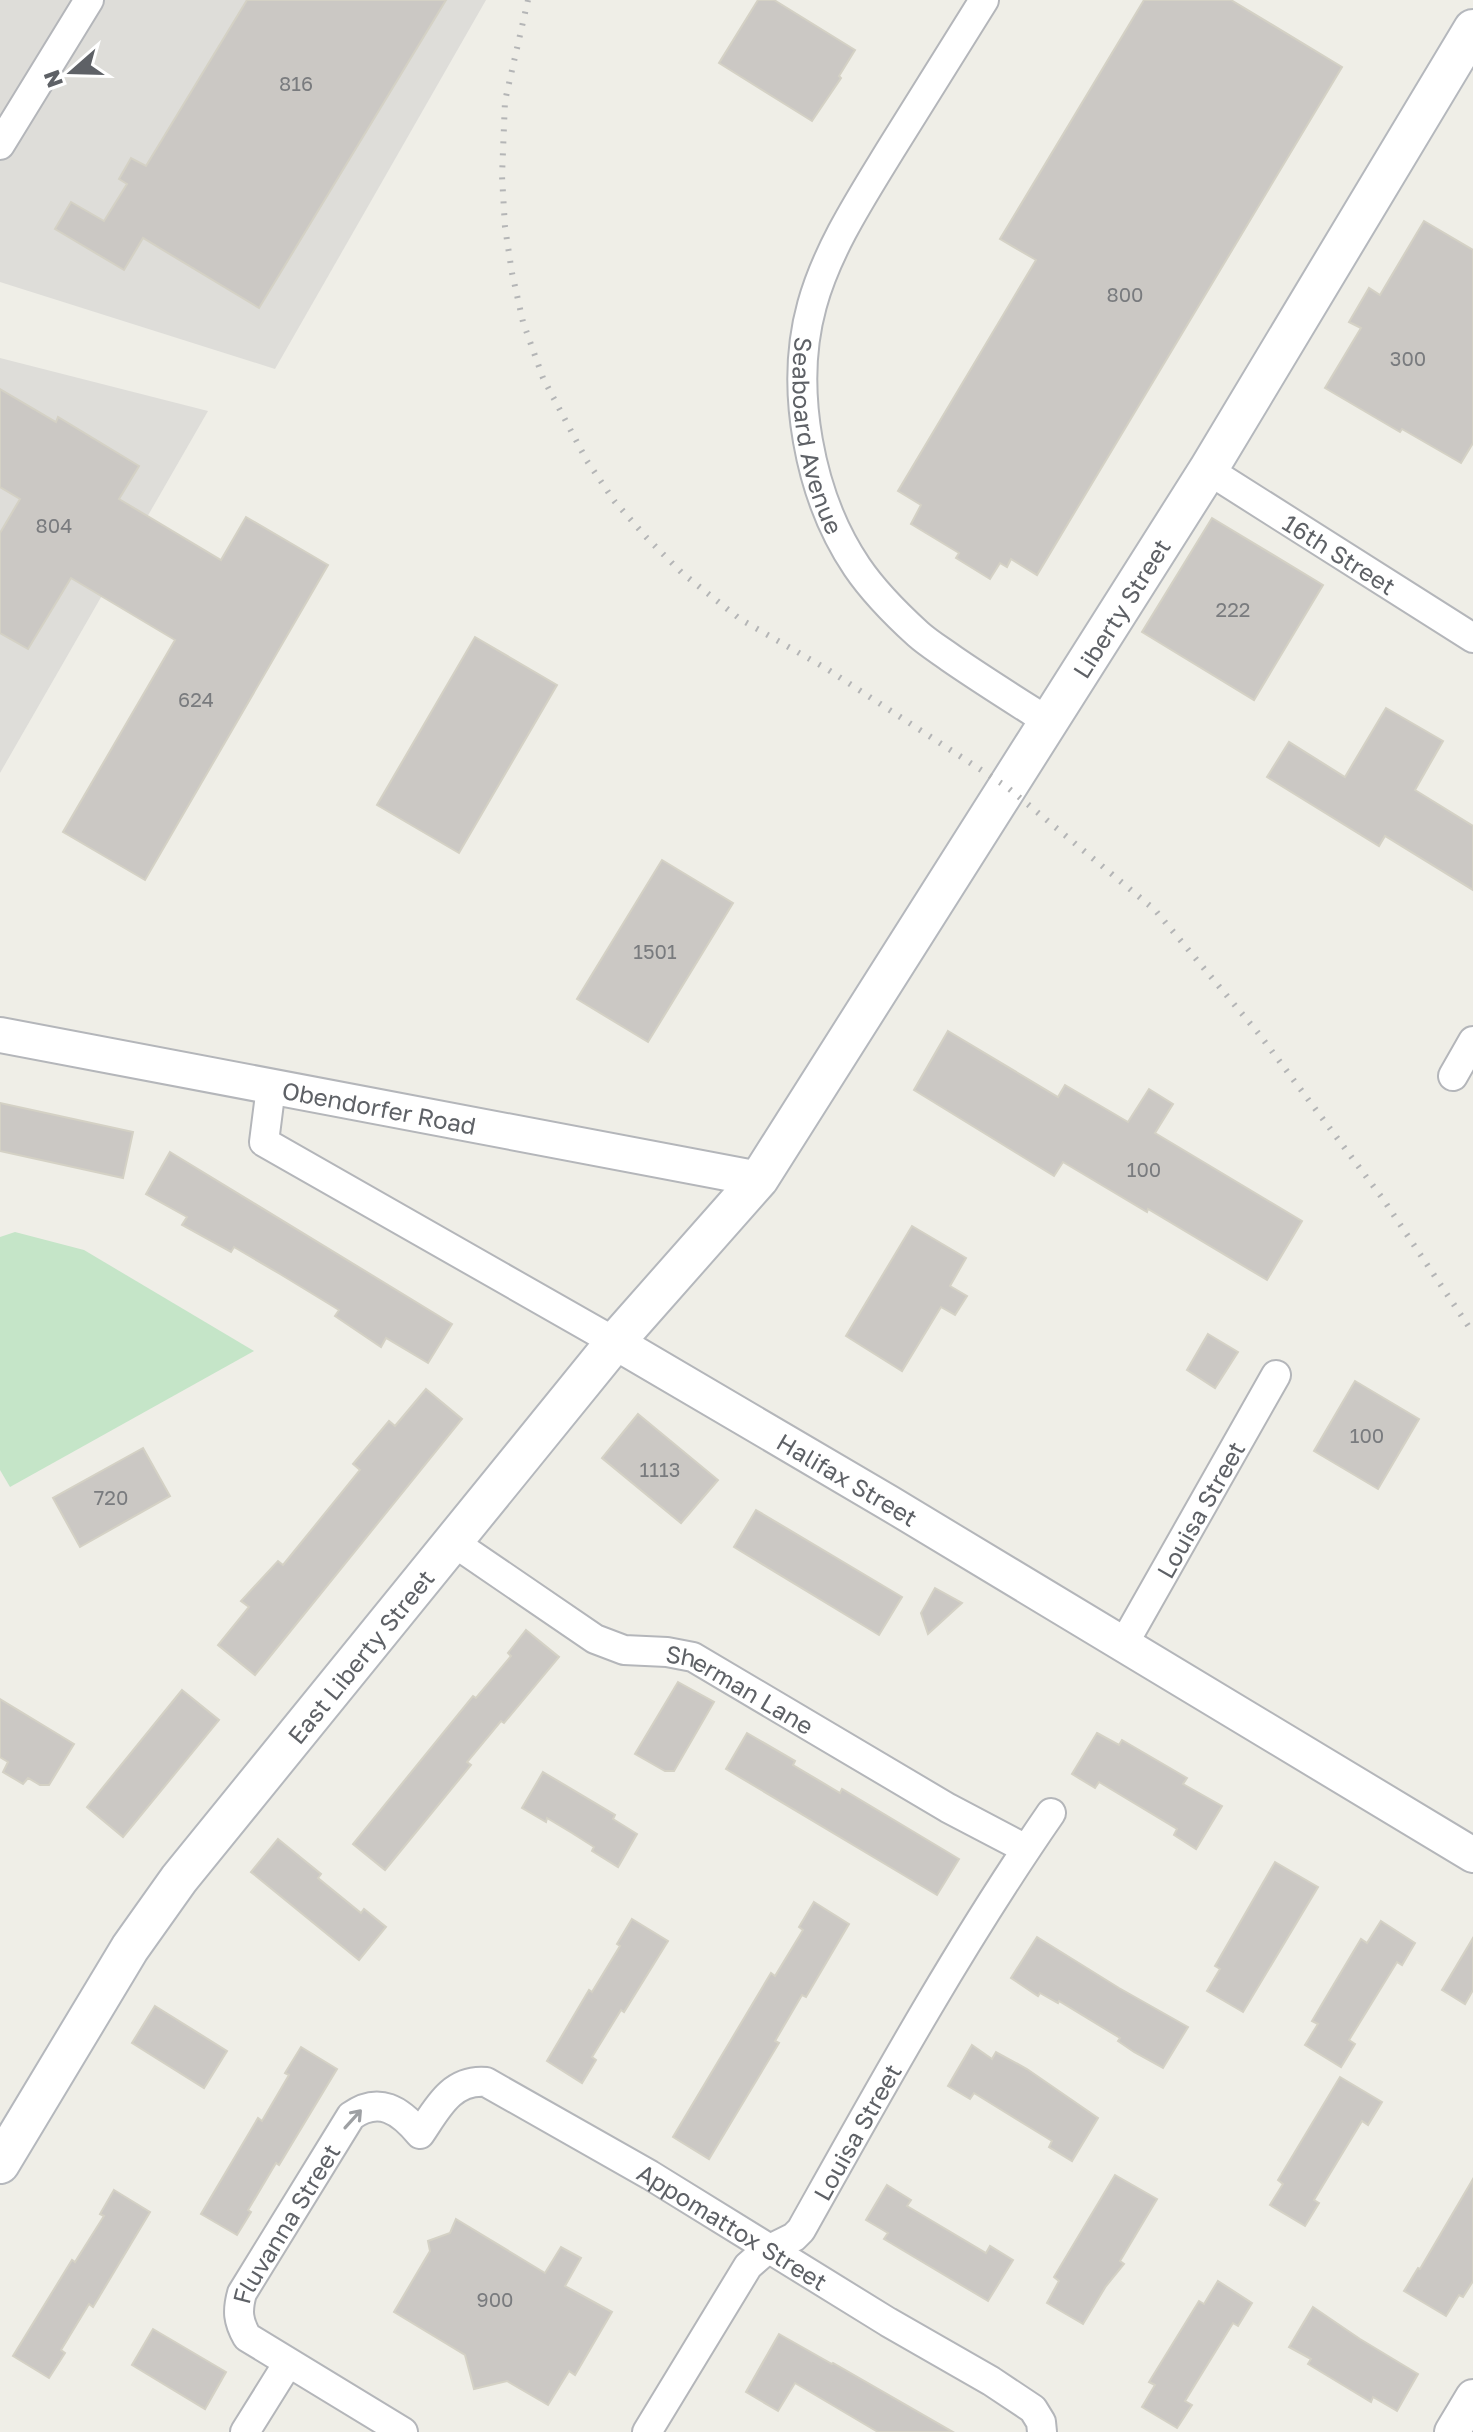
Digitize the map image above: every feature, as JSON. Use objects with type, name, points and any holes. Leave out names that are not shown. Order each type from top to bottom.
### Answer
[{"type":"main road","name":"Liberty Street","points":[[759,1179],[1208,470],[1473,29]]},
{"type":"main road","name":"East Liberty Street","points":[[0,2164],[130,1948],[179,1879],[615,1342],[759,1179]]},
{"type":"street","points":[[0,145],[89,0]]},
{"type":"street","name":"Seaboard Avenue","points":[[984,0],[871,182],[831,254],[811,306],[802,392],[807,437],[818,482],[832,521],[856,566],[881,597],[920,636],[1049,722]]},
{"type":"street","name":"16th Street","points":[[1208,470],[1473,638]]},
{"type":"street","name":"Obendorfer Road","points":[[0,1035],[759,1179]]},
{"type":"street","points":[[1453,1076],[1473,1041]]},
{"type":"street","name":"Halifax Street","points":[[271,1087],[264,1142],[615,1342],[875,1495],[1473,1855]]},
{"type":"street","name":"Louisa Street","points":[[1123,1645],[1276,1375]]},
{"type":"street","name":"Sherman Lane","points":[[453,1542],[595,1639],[624,1650],[693,1657],[948,1808],[1026,1849]]},
{"type":"street","name":"Louisa Street","points":[[647,2432],[748,2266],[764,2252],[794,2237],[801,2230],[930,2005],[1051,1813]]},
{"type":"street","name":"Appomattox Street","points":[[420,2134],[447,2095],[461,2085],[486,2082],[650,2175],[1033,2409],[1041,2422],[1042,2432]]},
{"type":"street","name":"Fluvanna Street","points":[[288,2363],[247,2337],[239,2323],[238,2308],[242,2293],[351,2116],[364,2107],[388,2107],[411,2123],[420,2134]]},
{"type":"street","points":[[245,2432],[288,2363],[403,2432]]},
{"type":"street","points":[[1452,2432],[1473,2397]]},
{"type":"shaded area","points":[[0,0],[486,0],[275,369],[0,282]]},
{"type":"shaded area","points":[[0,358],[208,411],[0,773]]},
{"type":"green space","points":[[15,1232],[84,1250],[254,1351],[10,1487],[0,1470],[0,1237]]},
{"type":"building","points":[[247,0],[446,0],[259,308],[143,238],[124,270],[55,229],[71,202],[104,221],[127,184],[119,179],[131,158],[146,166]]},
{"type":"building","points":[[758,0],[774,0],[855,50],[839,76],[841,78],[812,121],[719,63]]},
{"type":"building","points":[[1144,0],[1231,0],[1342,67],[1037,575],[1011,559],[1007,567],[1000,563],[990,579],[956,558],[959,553],[911,524],[921,505],[898,491],[1036,260],[1000,239]]},
{"type":"building","points":[[1424,221],[1473,250],[1473,443],[1461,463],[1325,388],[1361,328],[1349,322],[1369,288],[1380,295]]},
{"type":"building","points":[[0,389],[56,422],[58,417],[139,466],[119,499],[221,560],[246,517],[328,565],[145,880],[63,832],[175,640],[71,578],[28,649],[0,633],[0,533],[20,499],[0,487]]},
{"type":"building","points":[[1212,518],[1323,585],[1254,700],[1142,632]]},
{"type":"building","points":[[475,637],[557,685],[459,853],[377,805]]},
{"type":"building","points":[[1386,708],[1443,741],[1415,790],[1473,826],[1473,890],[1385,836],[1379,846],[1267,777],[1289,742],[1345,777]]},
{"type":"building","points":[[662,860],[733,903],[648,1042],[577,999]]},
{"type":"building","points":[[948,1031],[1058,1097],[1065,1085],[1128,1122],[1149,1089],[1173,1104],[1155,1133],[1302,1221],[1267,1280],[1063,1162],[1054,1176],[914,1090]]},
{"type":"building","points":[[0,1103],[133,1132],[123,1178],[0,1151]]},
{"type":"building","points":[[170,1152],[452,1324],[428,1363],[386,1338],[381,1347],[335,1316],[339,1310],[234,1247],[231,1252],[182,1225],[187,1217],[146,1194]]},
{"type":"building","points":[[912,1226],[966,1258],[950,1286],[967,1296],[955,1315],[941,1307],[902,1371],[846,1336]]},
{"type":"building","points":[[1208,1334],[1238,1352],[1215,1388],[1187,1370]]},
{"type":"building","points":[[1355,1381],[1419,1419],[1378,1489],[1314,1451]]},
{"type":"building","points":[[426,1389],[462,1419],[255,1675],[218,1645],[249,1607],[241,1601],[278,1561],[283,1565],[360,1470],[353,1464],[389,1421],[395,1426]]},
{"type":"building","points":[[638,1414],[718,1480],[681,1523],[602,1458]]},
{"type":"building","points":[[143,1448],[170,1496],[80,1547],[53,1498]]},
{"type":"building","points":[[756,1510],[902,1597],[879,1635],[734,1547]]},
{"type":"building","points":[[935,1588],[962,1603],[928,1634],[921,1613]]},
{"type":"building","points":[[526,1630],[559,1657],[467,1762],[471,1765],[385,1870],[353,1844],[473,1696],[476,1698],[511,1656],[508,1653]]},
{"type":"building","points":[[678,1682],[714,1702],[674,1771],[665,1771],[635,1754]]},
{"type":"building","points":[[182,1690],[219,1720],[123,1837],[87,1807]]},
{"type":"building","points":[[0,1699],[74,1744],[49,1785],[40,1785],[28,1778],[23,1784],[3,1772],[8,1762],[0,1757]]},
{"type":"building","points":[[747,1733],[795,1761],[793,1765],[840,1793],[842,1789],[959,1859],[937,1895],[726,1769]]},
{"type":"building","points":[[1097,1733],[1119,1745],[1122,1740],[1187,1778],[1183,1784],[1222,1806],[1196,1849],[1174,1835],[1177,1829],[1099,1782],[1095,1788],[1072,1774]]},
{"type":"building","points":[[543,1772],[615,1815],[613,1819],[637,1834],[618,1867],[592,1851],[594,1847],[572,1833],[522,1808]]},
{"type":"building","points":[[278,1839],[321,1874],[318,1878],[361,1913],[364,1909],[386,1927],[359,1960],[251,1872]]},
{"type":"building","points":[[1275,1862],[1318,1887],[1243,2012],[1207,1991],[1220,1969],[1215,1966]]},
{"type":"building","points":[[814,1902],[849,1924],[806,1997],[802,1995],[775,2041],[779,2043],[709,2159],[673,2137],[771,1973],[775,1976],[803,1930],[799,1927]]},
{"type":"building","points":[[632,1919],[668,1941],[592,2057],[596,2060],[582,2083],[547,2061],[589,1990],[592,1992],[620,1946],[617,1944]]},
{"type":"building","points":[[1381,1921],[1415,1943],[1402,1965],[1397,1962],[1349,2040],[1355,2044],[1341,2067],[1305,2045],[1318,2024],[1312,2021],[1361,1939],[1367,1943]]},
{"type":"building","points":[[1037,1937],[1188,2027],[1163,2068],[1059,2001],[1040,1993],[1038,1996],[1011,1978]]},
{"type":"building","points":[[1473,1938],[1473,1990],[1465,2004],[1442,1990]]},
{"type":"building","points":[[155,2006],[227,2051],[204,2088],[132,2043]]},
{"type":"building","points":[[972,2045],[992,2059],[996,2052],[1027,2069],[1098,2118],[1072,2161],[1049,2147],[1052,2141],[974,2093],[970,2099],[948,2086]]},
{"type":"building","points":[[301,2047],[337,2069],[279,2165],[276,2163],[237,2235],[201,2214],[258,2118],[262,2121],[289,2075],[285,2073]]},
{"type":"building","points":[[1340,2077],[1382,2102],[1368,2125],[1362,2121],[1314,2200],[1319,2203],[1305,2226],[1270,2205],[1283,2184],[1278,2180]]},
{"type":"building","points":[[1115,2175],[1157,2199],[1120,2261],[1124,2264],[1106,2286],[1083,2324],[1047,2303],[1059,2281],[1054,2277]]},
{"type":"building","points":[[1473,2179],[1473,2281],[1463,2297],[1459,2295],[1446,2316],[1404,2291]]},
{"type":"building","points":[[887,2185],[911,2200],[907,2206],[986,2253],[990,2246],[1013,2260],[988,2301],[884,2239],[888,2233],[866,2220]]},
{"type":"building","points":[[114,2190],[150,2212],[93,2307],[89,2304],[61,2350],[65,2353],[49,2378],[13,2356],[72,2260],[75,2262],[104,2216],[100,2214]]},
{"type":"building","points":[[456,2219],[545,2273],[561,2247],[581,2258],[565,2286],[612,2312],[575,2375],[569,2371],[548,2405],[507,2381],[474,2389],[465,2355],[394,2312],[430,2251],[428,2241],[450,2233]]},
{"type":"building","points":[[1218,2281],[1252,2303],[1238,2326],[1233,2323],[1185,2401],[1192,2405],[1177,2428],[1142,2407],[1155,2385],[1149,2382],[1199,2301],[1204,2304]]},
{"type":"building","points":[[1313,2307],[1418,2374],[1397,2411],[1373,2397],[1371,2402],[1308,2364],[1311,2359],[1289,2347]]},
{"type":"building","points":[[153,2329],[226,2372],[205,2409],[132,2365]]},
{"type":"building","points":[[779,2334],[953,2432],[878,2432],[795,2383],[778,2411],[746,2392]]},
{"type":"railway","points":[[528,0],[505,101],[502,176],[512,273],[523,322],[543,378],[587,461],[615,502],[682,573],[740,619],[827,669],[1007,787],[1155,910],[1259,1034],[1383,1199],[1473,1333]]}]
